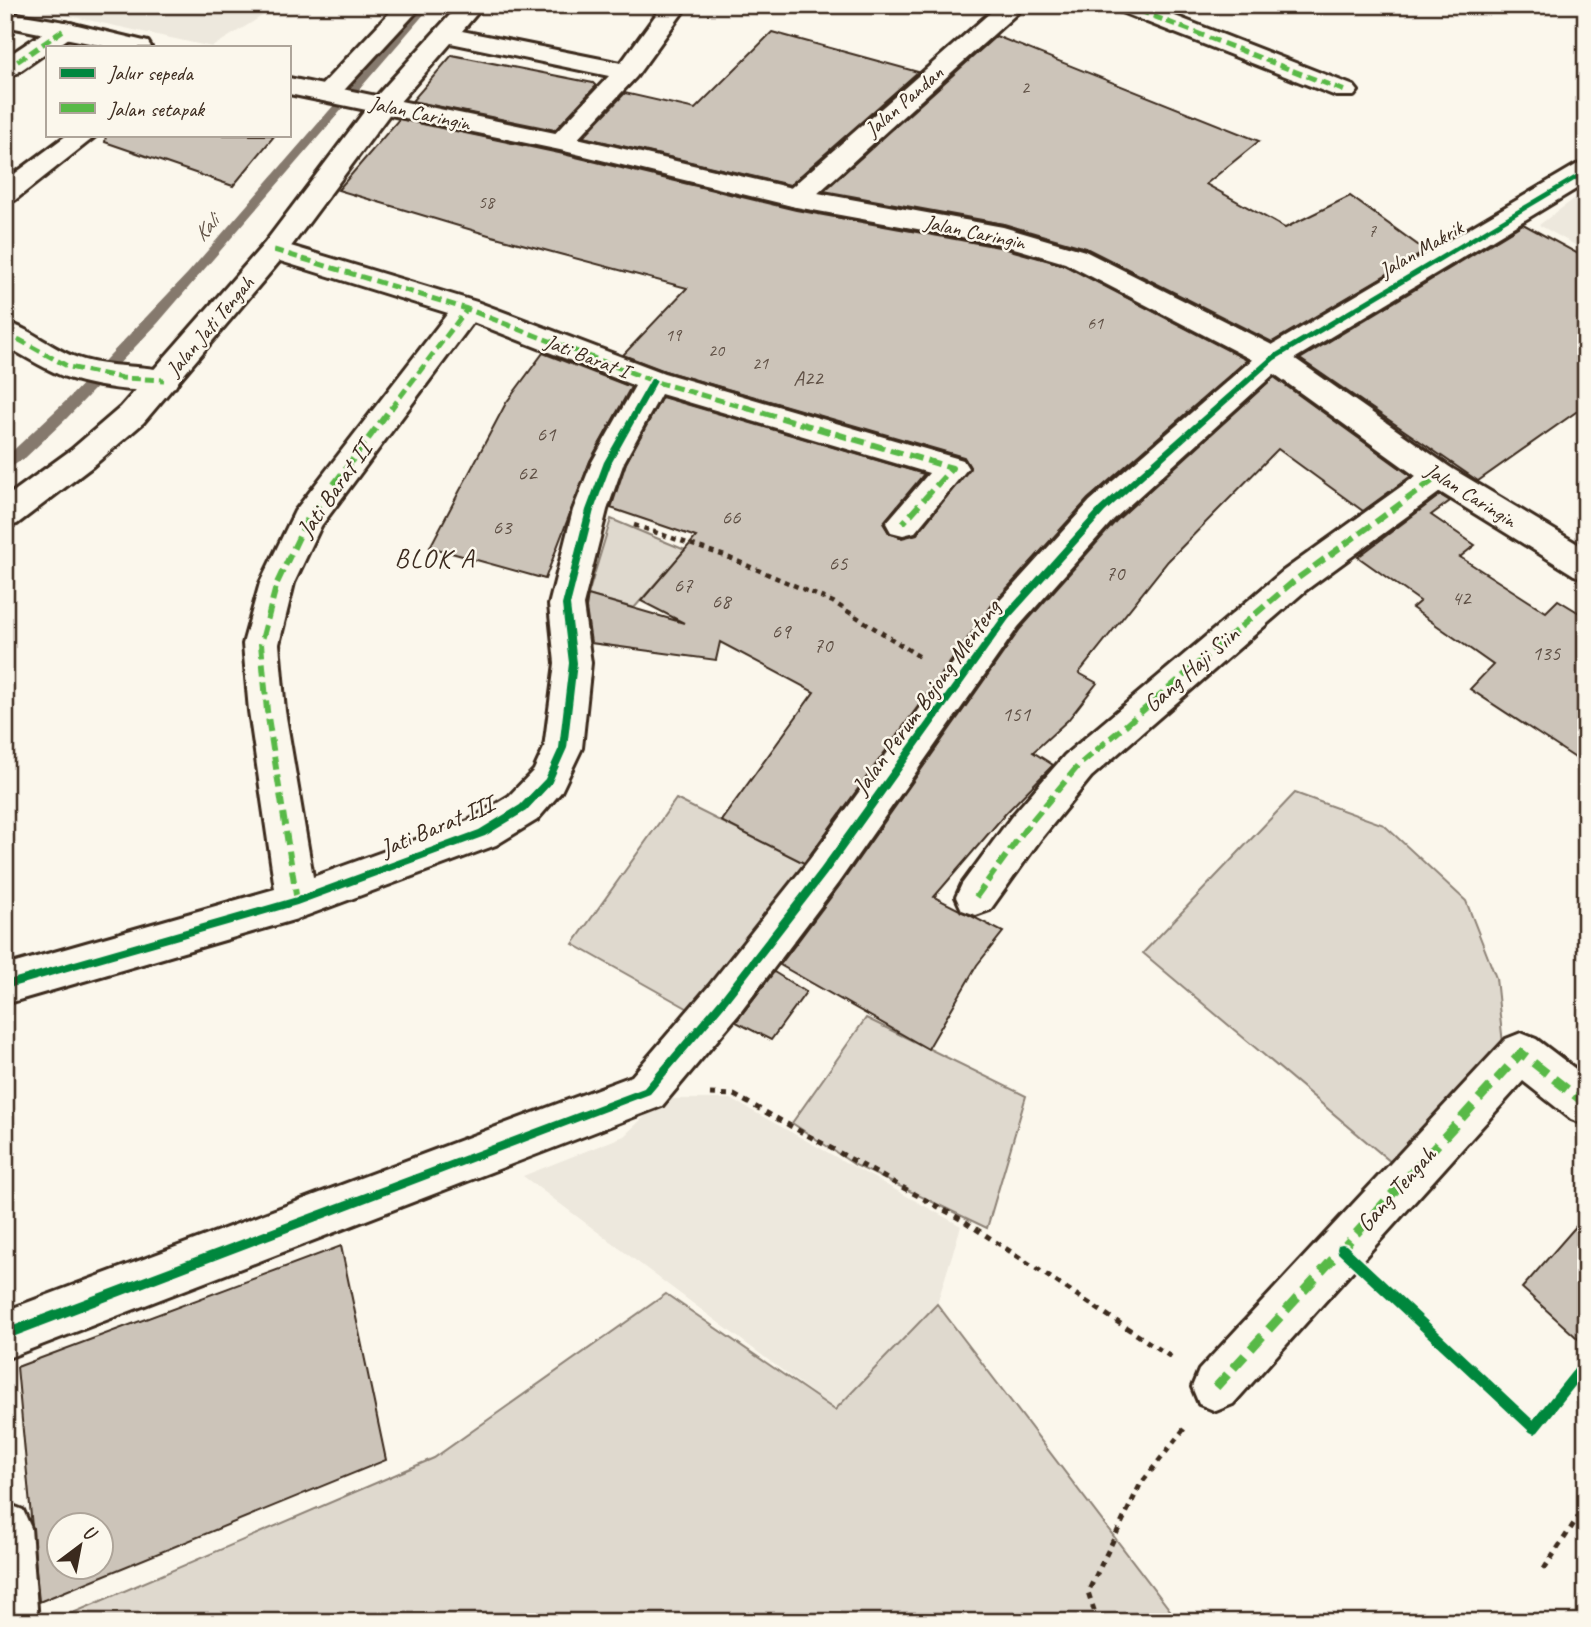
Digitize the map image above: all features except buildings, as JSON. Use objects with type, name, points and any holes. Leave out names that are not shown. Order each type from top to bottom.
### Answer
[{"type":"street","points":[[330,96],[411,5]]},
{"type":"street","name":"Jalan Jati Tengah","points":[[5,515],[82,458],[132,415],[274,250],[377,105],[472,5]]},
{"type":"street","points":[[560,142],[627,72],[676,5]]},
{"type":"street","name":"Jalan Pandan","points":[[796,198],[1014,5]]},
{"type":"street","points":[[1125,5],[1345,91]]},
{"type":"street","points":[[5,19],[65,29],[135,46]]},
{"type":"street","points":[[5,70],[65,29]]},
{"type":"street","points":[[446,35],[627,72]]},
{"type":"street","name":"Jalan Caringin","points":[[290,86],[560,142],[796,198],[1003,236],[1075,257],[1182,309],[1273,358],[1439,476],[1586,566]]},
{"type":"street","points":[[5,194],[83,136]]},
{"type":"street","name":"Jalan Makrik","points":[[1273,358],[1586,171]]},
{"type":"street","name":"Jati Barat I","points":[[274,250],[467,309],[653,381],[952,468],[903,523]]},
{"type":"street","name":"Jati Barat II","points":[[297,901],[267,711],[261,644],[277,583],[307,520],[467,309]]},
{"type":"street","points":[[5,332],[69,367],[122,378],[164,380]]},
{"type":"street","name":"Jalan Perum Bojong Menteng","points":[[647,1091],[724,1000],[824,871],[1006,617],[1102,510],[1273,358]]},
{"type":"street","name":"Jati Barat III","points":[[5,985],[297,901],[482,833],[523,808],[548,781],[563,748],[573,663],[566,606],[590,510],[608,462],[653,381]]},
{"type":"street","name":"Gang Haji Siin","points":[[976,897],[1026,828],[1078,766],[1294,581],[1439,476]]},
{"type":"street","name":"Gang Tengah","points":[[1216,1387],[1521,1053],[1586,1104]]},
{"type":"street","points":[[5,1335],[647,1091]]},
{"type":"street","points":[[5,1528],[12,1622]]},
{"type":"path","points":[[590,510],[725,556],[833,602],[959,682]]},
{"type":"path","points":[[647,1091],[734,1095],[964,1221],[1216,1387],[1140,1485],[1088,1592],[1098,1622]]},
{"type":"path","points":[[1545,1569],[1586,1505]]},
{"type":"shaded area","points":[[19,5],[280,5],[214,46]]},
{"type":"shaded area","points":[[1586,190],[1586,251],[1539,225]]},
{"type":"shaded area","points":[[611,519],[685,550],[634,608],[588,595]]},
{"type":"shaded area","points":[[1295,793],[1384,825],[1466,901],[1496,978],[1503,1044],[1398,1168],[1143,953]]},
{"type":"shaded area","points":[[676,799],[810,866],[701,1016],[573,944]]},
{"type":"shaded area","points":[[866,1018],[1026,1096],[987,1228],[855,1165],[792,1123]]},
{"type":"shaded area","points":[[663,1099],[731,1099],[961,1226],[937,1304],[835,1410],[523,1176],[624,1136]]},
{"type":"shaded area","points":[[666,1294],[835,1410],[937,1304],[1179,1622],[52,1622],[434,1458]]},
{"type":"waterway","name":"Kali","points":[[5,466],[60,416],[153,320],[427,5]]},
{"type":"marked path","points":[[1125,5],[1345,91]]},
{"type":"marked path","points":[[5,70],[65,29]]},
{"type":"marked path","points":[[274,250],[467,309],[653,381],[952,468],[903,523]]},
{"type":"marked path","points":[[297,901],[267,711],[261,644],[277,583],[307,520],[467,309]]},
{"type":"marked path","points":[[5,332],[69,367],[122,378],[164,380]]},
{"type":"marked path","points":[[976,897],[1026,828],[1078,766],[1294,581],[1439,476]]},
{"type":"marked path","points":[[1216,1387],[1521,1053],[1586,1104]]},
{"type":"cycle path","points":[[5,1335],[647,1091],[724,1000],[824,871],[1006,617],[1102,510],[1273,358],[1586,171]]},
{"type":"cycle path","points":[[5,985],[297,901],[482,833],[523,808],[548,781],[563,748],[573,663],[566,605],[590,510],[608,462],[653,381]]},
{"type":"cycle path","points":[[1342,1249],[1534,1428],[1586,1363]]},
{"type":"district","name":"BLOK A","points":[[435,558]]}]
